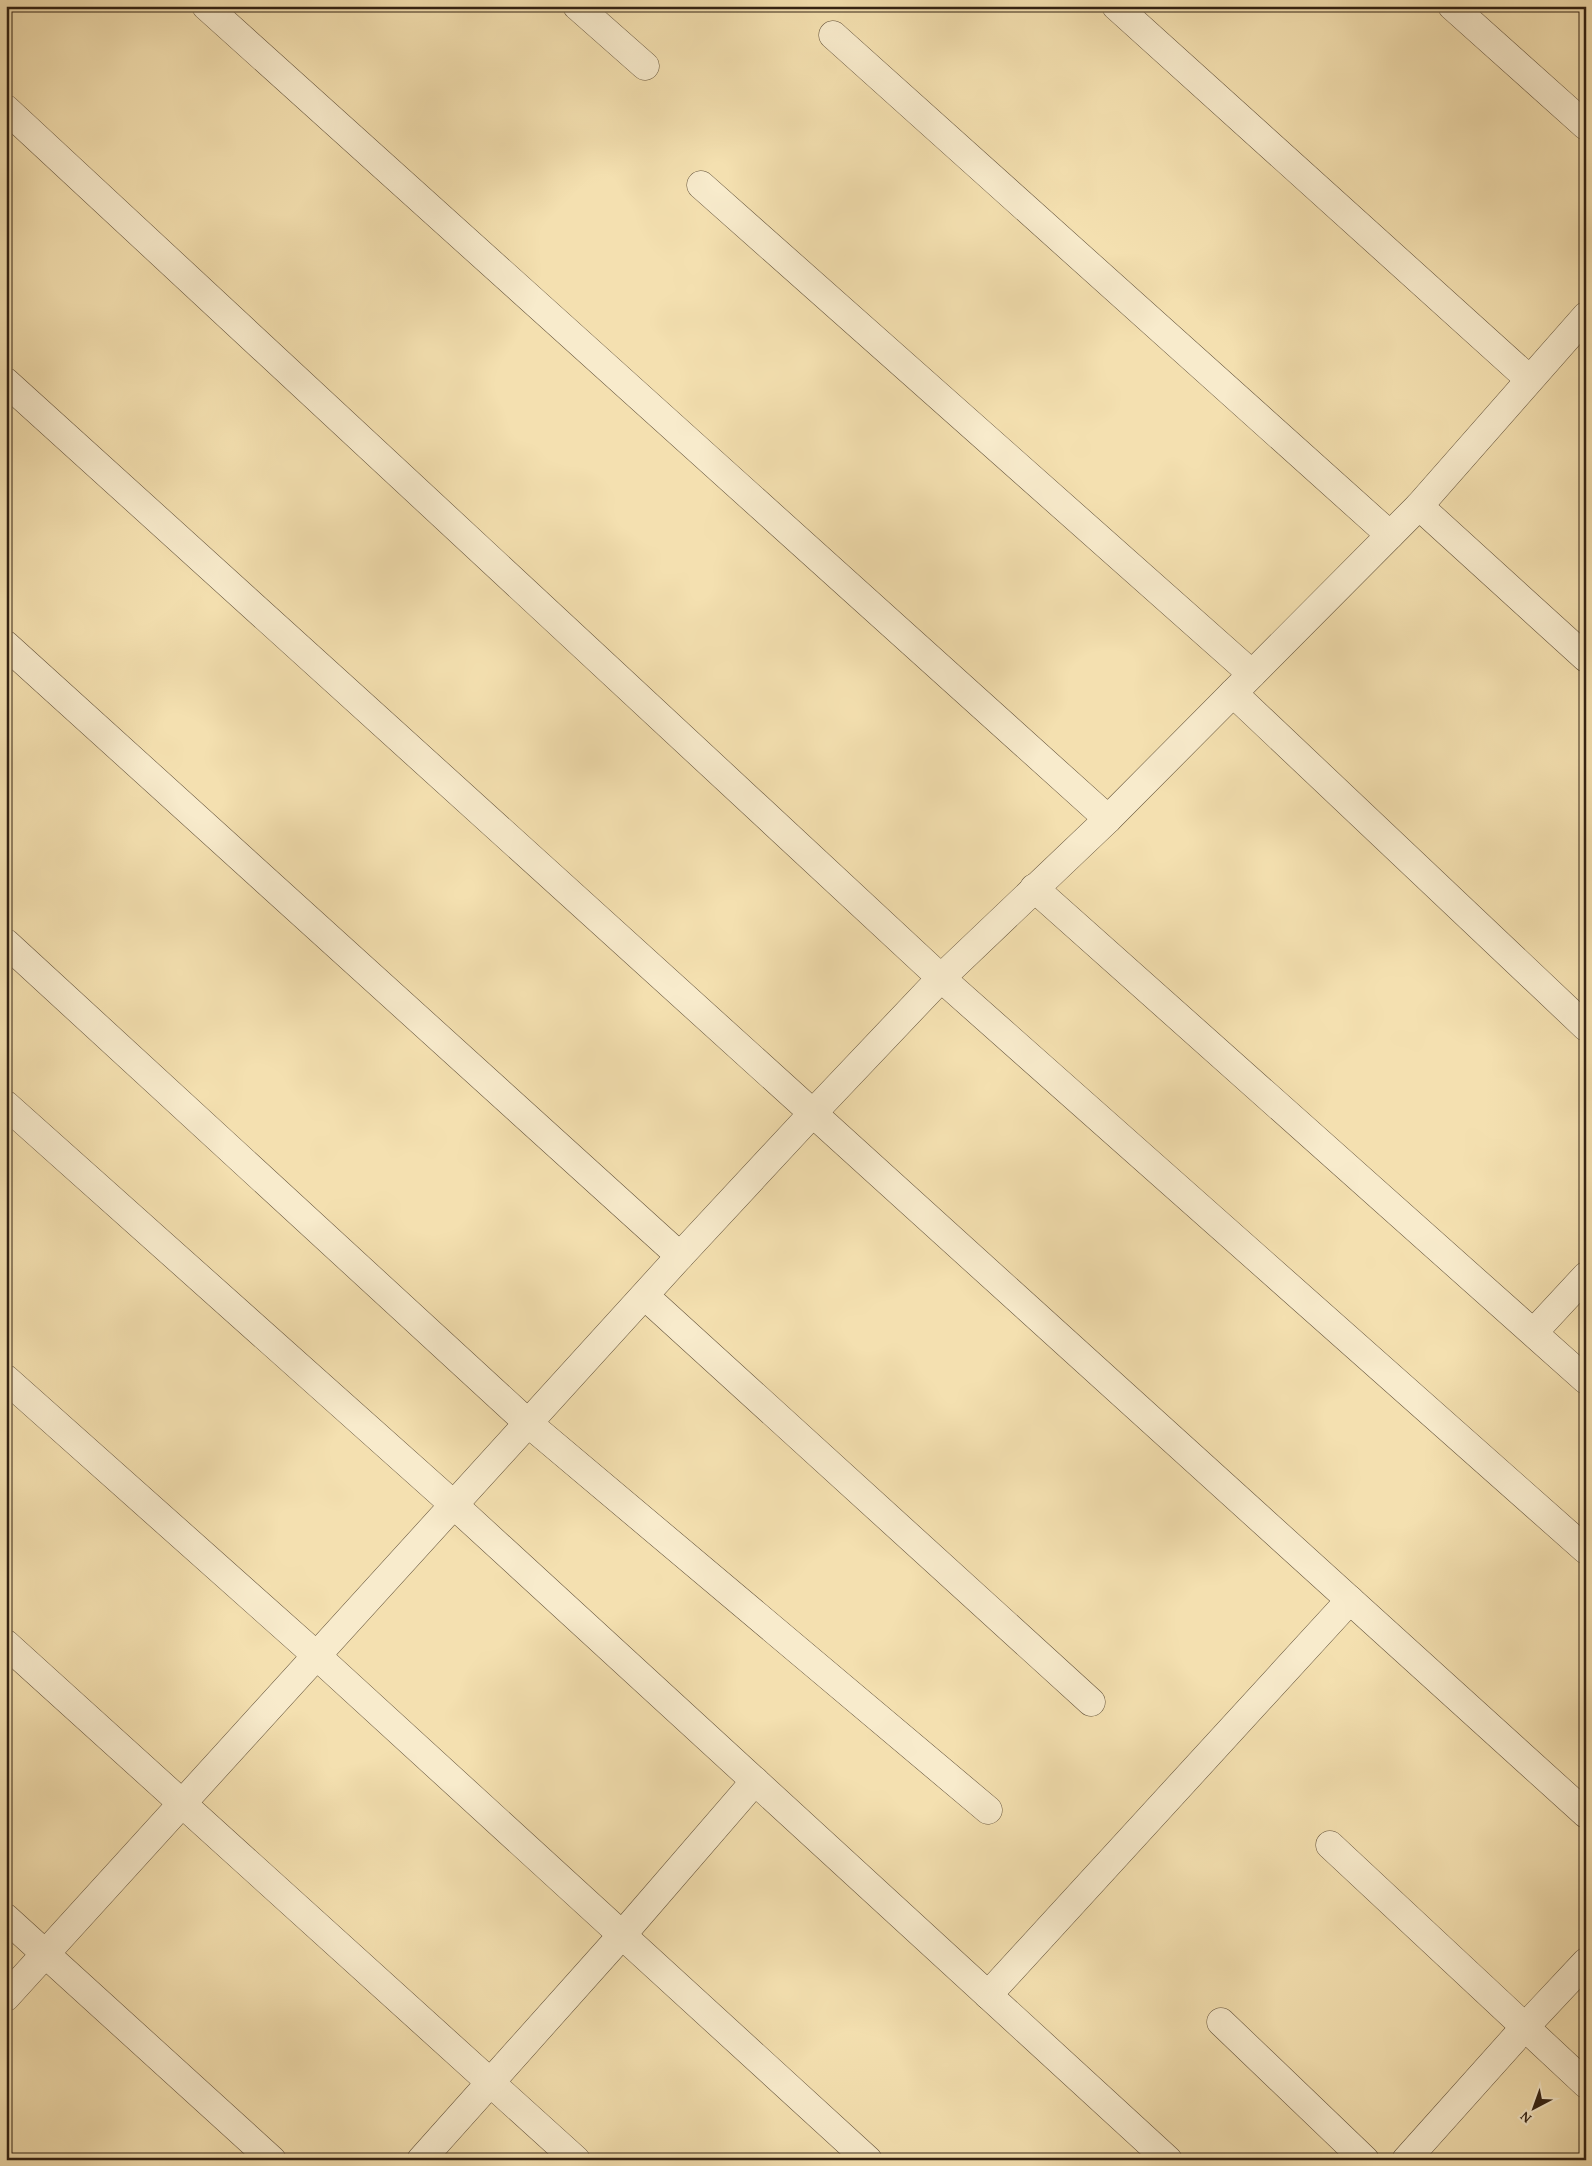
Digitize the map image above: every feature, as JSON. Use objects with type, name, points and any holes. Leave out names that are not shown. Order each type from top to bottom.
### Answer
[{"type":"street","points":[[577,6],[645,66]]},
{"type":"street","points":[[1116,6],[1529,379]]},
{"type":"street","points":[[1452,6],[1586,126]]},
{"type":"street","points":[[220,11],[1108,819]]},
{"type":"street","points":[[833,35],[1390,535]]},
{"type":"street","points":[[6,109],[941,978],[1586,1550]]},
{"type":"street","points":[[701,185],[1252,674]]},
{"type":"street","points":[[6,1997],[680,1256],[812,1114],[941,978],[1108,819],[1419,506],[1529,379],[1583,324]]},
{"type":"street","points":[[6,382],[1586,1814]]},
{"type":"street","points":[[1419,506],[1586,658]]},
{"type":"street","points":[[6,645],[680,1256]]},
{"type":"street","points":[[1233,693],[1586,1027]]},
{"type":"street","points":[[1034,888],[1586,1380]]},
{"type":"street","points":[[6,943],[528,1424],[988,1810]]},
{"type":"street","points":[[6,1104],[454,1505],[1168,2160]]},
{"type":"street","points":[[1534,1332],[1586,1276]]},
{"type":"street","points":[[645,1296],[1091,1702]]},
{"type":"street","points":[[6,1380],[317,1656],[868,2160]]},
{"type":"street","points":[[988,1995],[1350,1600]]},
{"type":"street","points":[[6,1644],[576,2160]]},
{"type":"street","points":[[421,2160],[622,1935],[756,1781]]},
{"type":"street","points":[[1330,1845],[1586,2084]]},
{"type":"street","points":[[6,1918],[272,2160]]},
{"type":"street","points":[[1406,2160],[1586,1962]]},
{"type":"street","points":[[1222,2022],[1365,2160]]}]
